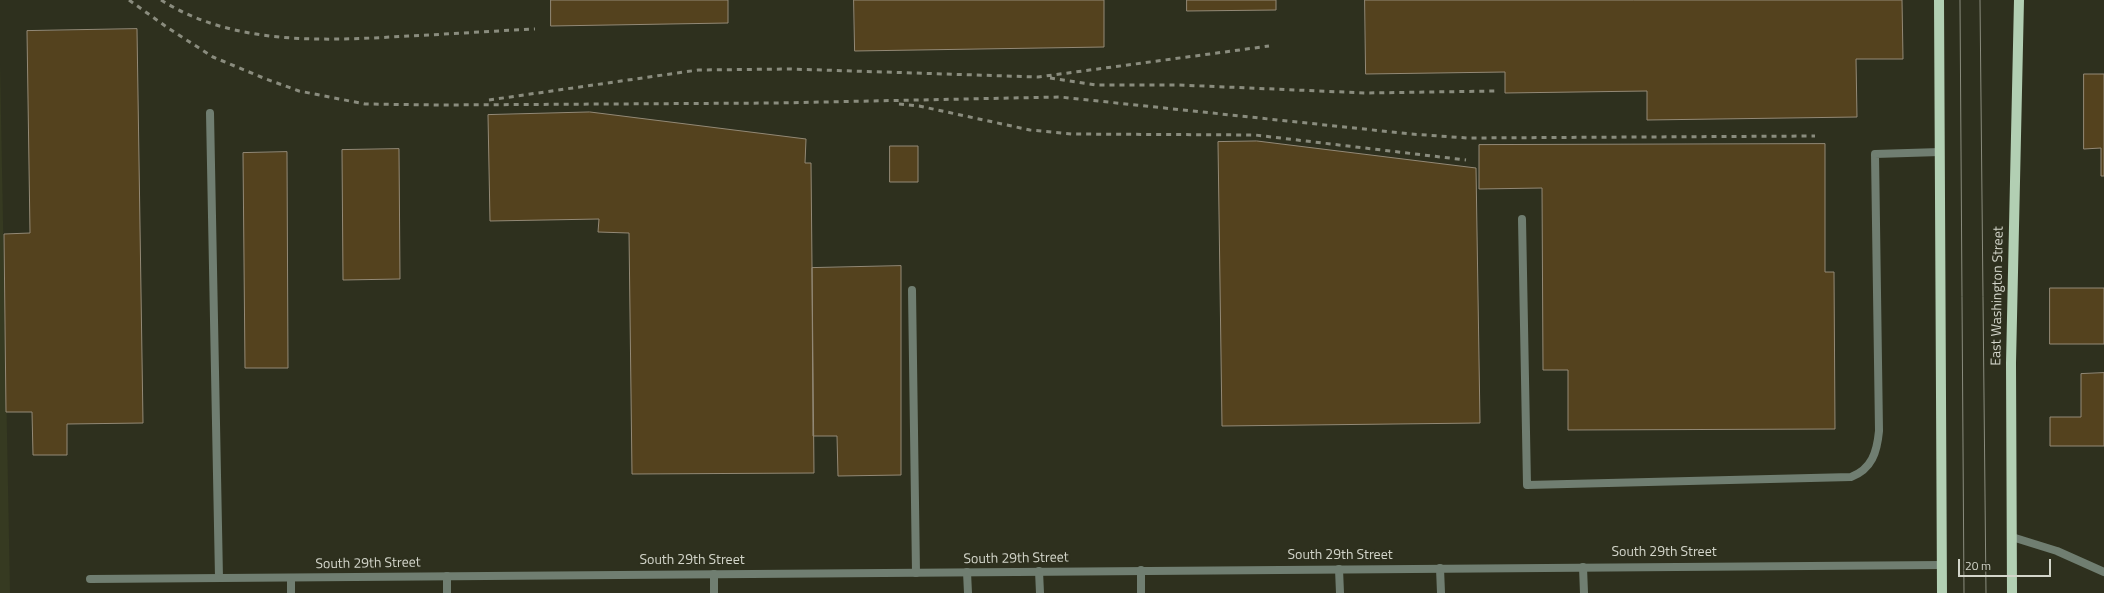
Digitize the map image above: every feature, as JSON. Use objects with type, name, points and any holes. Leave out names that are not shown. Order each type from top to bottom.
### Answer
[{"type":"main road","points":[[1939,0],[1942,593]]},
{"type":"main road","name":"East Washington Street","points":[[2012,593],[2011,363],[2019,0]]},
{"type":"street","points":[[210,113],[219,578]]},
{"type":"street","points":[[1522,219],[1527,485],[1851,477],[1860,473],[1873,459],[1879,431],[1875,154],[1940,152]]},
{"type":"street","points":[[912,290],[916,573]]},
{"type":"street","points":[[2012,537],[2050,548],[2104,572]]},
{"type":"street","name":"South 29th Street","points":[[90,579],[1942,565]]},
{"type":"street","points":[[1584,567],[1584,593]]},
{"type":"street","points":[[1440,568],[1441,593]]},
{"type":"street","points":[[1339,569],[1340,593]]},
{"type":"street","points":[[1141,570],[1141,593]]},
{"type":"street","points":[[1039,571],[1040,593]]},
{"type":"street","points":[[967,572],[968,593]]},
{"type":"street","points":[[714,574],[714,593]]},
{"type":"street","points":[[447,576],[448,593]]},
{"type":"street","points":[[291,578],[291,593]]},
{"type":"shaded area","points":[[0,63],[10,593],[0,593]]},
{"type":"building","points":[[551,0],[728,0],[728,23],[551,26]]},
{"type":"building","points":[[854,0],[1104,0],[1104,47],[855,51]]},
{"type":"building","points":[[1187,0],[1276,0],[1276,10],[1187,11]]},
{"type":"building","points":[[1365,0],[1902,0],[1903,59],[1856,59],[1857,117],[1647,120],[1647,91],[1505,93],[1505,72],[1366,74]]},
{"type":"building","points":[[137,29],[143,423],[67,424],[67,455],[33,455],[32,412],[6,412],[4,234],[30,233],[27,31]]},
{"type":"building","points":[[2084,74],[2104,74],[2104,176],[2101,176],[2101,148],[2084,149]]},
{"type":"building","points":[[590,112],[806,139],[805,163],[811,163],[814,473],[632,474],[629,233],[598,232],[599,219],[490,221],[488,115]]},
{"type":"building","points":[[1257,141],[1476,168],[1480,423],[1222,426],[1218,142]]},
{"type":"building","points":[[1825,144],[1825,272],[1834,272],[1835,429],[1568,430],[1568,370],[1543,370],[1542,188],[1479,189],[1479,145]]},
{"type":"building","points":[[890,146],[918,146],[918,182],[890,182]]},
{"type":"building","points":[[399,149],[400,279],[343,280],[342,150]]},
{"type":"building","points":[[287,152],[288,368],[245,368],[243,153]]},
{"type":"building","points":[[901,266],[901,475],[838,476],[837,436],[813,436],[812,268]]},
{"type":"building","points":[[2050,288],[2104,288],[2104,344],[2050,344]]},
{"type":"building","points":[[2104,373],[2104,446],[2050,446],[2050,417],[2081,417],[2081,374]]},
{"type":"tram line","points":[[1960,0],[1964,593]]},
{"type":"tram line","points":[[1980,0],[1986,593]]},
{"type":"railway","points":[[129,0],[168,28],[213,57],[299,91],[365,104],[776,103],[1060,97],[1411,134],[1467,138],[1815,136]]},
{"type":"railway","points":[[161,0],[189,15],[219,26],[249,33],[281,37],[313,39],[377,38],[535,29]]},
{"type":"railway","points":[[489,100],[698,70],[790,69],[1038,77],[1269,46]]},
{"type":"railway","points":[[1050,78],[1096,85],[1179,85],[1366,93],[1496,91]]},
{"type":"railway","points":[[899,104],[919,106],[1030,130],[1072,134],[1255,135],[1466,160]]}]
